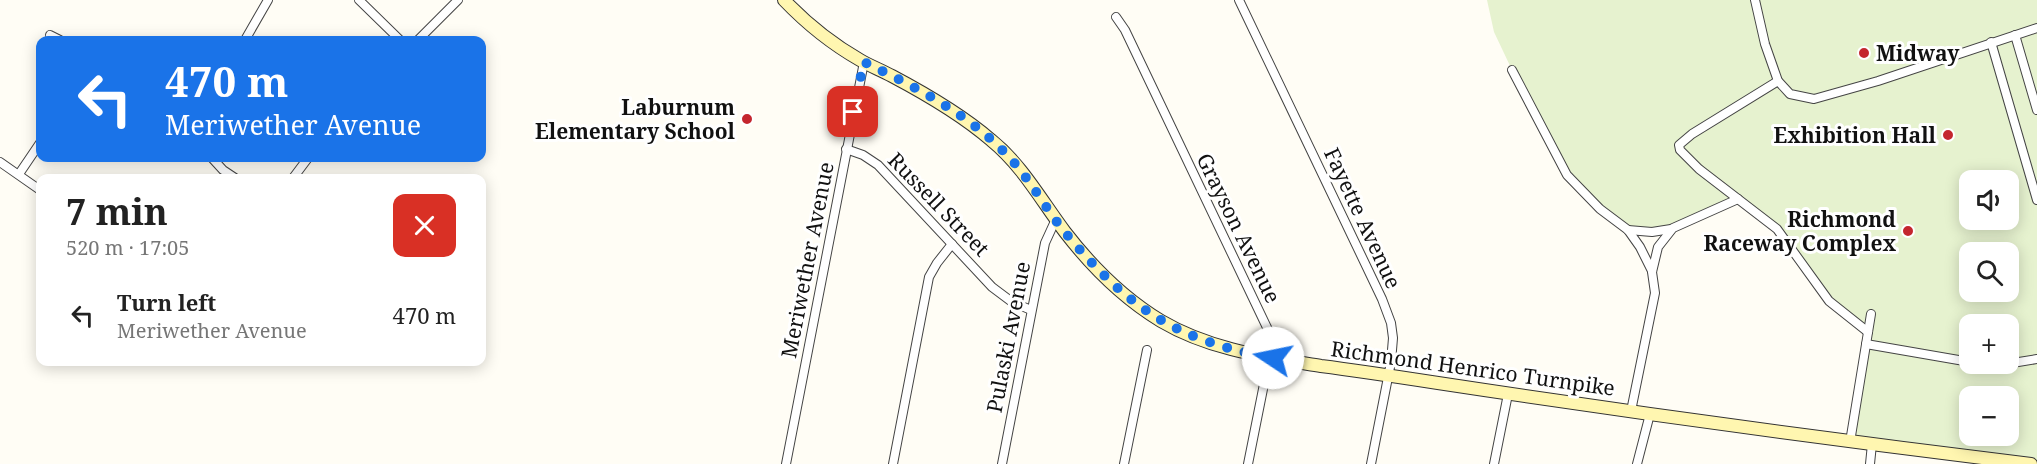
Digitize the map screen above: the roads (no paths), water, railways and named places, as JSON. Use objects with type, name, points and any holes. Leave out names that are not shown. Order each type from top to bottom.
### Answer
[{"type":"main road","name":"Richmond Henrico Turnpike","points":[[784,0],[810,25],[864,62],[935,100],[967,120],[992,140],[1021,170],[1067,235],[1107,279],[1136,304],[1161,321],[1209,343],[1273,358],[1508,394],[1850,442],[2031,464]]},
{"type":"street","points":[[247,36],[268,0]]},
{"type":"street","points":[[359,0],[396,36]]},
{"type":"street","points":[[422,36],[458,0]]},
{"type":"street","name":"Fayette Avenue","points":[[1239,0],[1382,299],[1391,323],[1393,338],[1388,376],[1371,464]]},
{"type":"street","points":[[1755,0],[1765,44],[1778,81],[1790,93],[1814,99],[1878,81],[2037,28]]},
{"type":"street","name":"Grayson Avenue","points":[[1116,17],[1125,30],[1272,339],[1273,358],[1265,379],[1248,464]]},
{"type":"street","points":[[2015,35],[2037,110]]},
{"type":"street","points":[[1991,42],[2037,200]]},
{"type":"street","name":"Meriwether Avenue","points":[[786,464],[864,62]]},
{"type":"street","points":[[1512,70],[1567,175],[1600,209],[1628,230],[1640,247],[1652,272],[1655,293],[1631,411]]},
{"type":"street","points":[[1778,81],[1692,134],[1679,146],[1680,150],[1690,161],[1782,234],[1829,301],[1868,332]]},
{"type":"street","points":[[19,174],[36,149]]},
{"type":"street","name":"Russell Street","points":[[846,149],[878,165],[1005,298],[1031,310]]},
{"type":"street","points":[[0,162],[36,187]]},
{"type":"street","points":[[216,162],[229,174]]},
{"type":"street","points":[[1628,230],[1652,232],[1671,230],[1738,199]]},
{"type":"street","name":"Pulaski Avenue","points":[[1004,464],[1045,243],[1056,219]]},
{"type":"street","points":[[1652,272],[1658,247],[1671,230]]},
{"type":"street","points":[[893,464],[929,277],[937,262],[952,244]]},
{"type":"street","points":[[1850,442],[1871,315]]},
{"type":"street","points":[[1866,344],[1959,360]]},
{"type":"street","points":[[1124,464],[1147,350]]},
{"type":"street","points":[[2019,362],[2037,360]]},
{"type":"street","points":[[1494,464],[1508,394]]},
{"type":"street","points":[[1637,464],[1650,414]]},
{"type":"street","points":[[1870,464],[1872,444]]},
{"type":"place","name":"Midway","points":[[1864,53]]},
{"type":"place","name":"Laburnum Elementary School","points":[[747,119]]},
{"type":"place","name":"Exhibition Hall","points":[[1948,135]]},
{"type":"place","name":"Richmond Raceway Complex","points":[[1908,231]]}]
